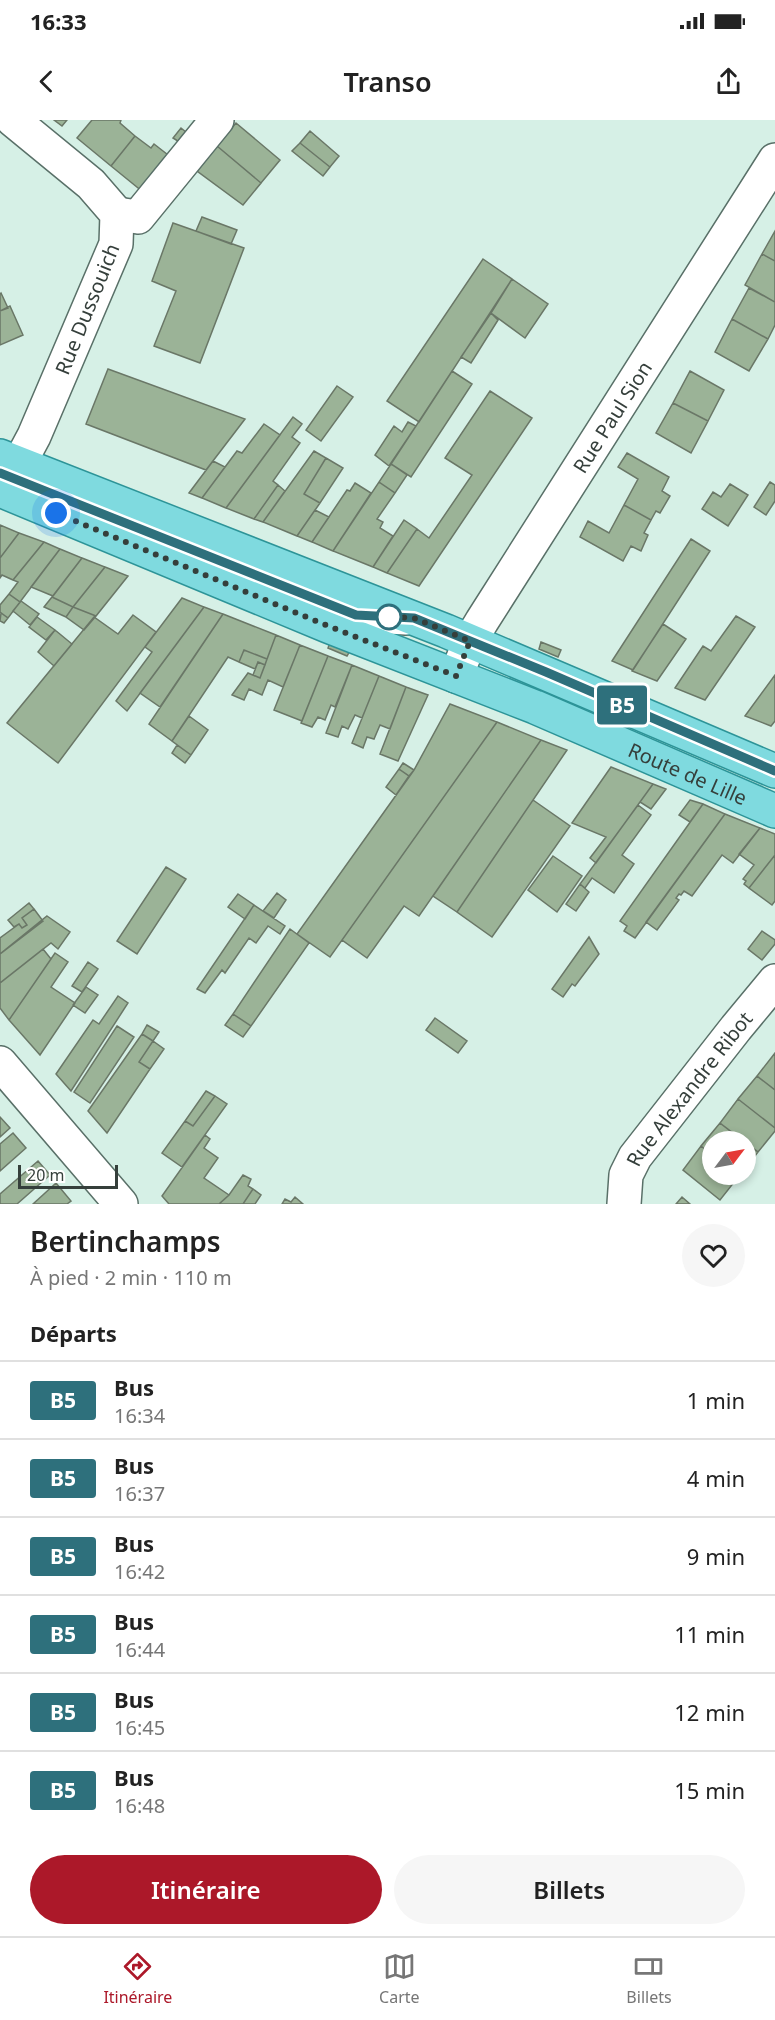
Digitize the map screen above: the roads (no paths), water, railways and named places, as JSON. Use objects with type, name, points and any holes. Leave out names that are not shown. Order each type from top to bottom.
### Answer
[{"type":"main road","name":"Route de Lille","points":[[6,464],[414,618],[775,771]]},
{"type":"main road","name":"Route de Lille","points":[[0,490],[328,626],[632,747],[775,811]]},
{"type":"street","points":[[13,120],[91,184],[117,214],[138,217],[217,120]]},
{"type":"street","name":"Rue Paul Sion","points":[[456,676],[470,641],[775,160]]},
{"type":"street","name":"Rue Dussouich","points":[[6,464],[34,436],[116,244],[117,214]]},
{"type":"street","name":"Rue Alexandre Ribot","points":[[624,1204],[626,1175],[635,1157],[775,981]]},
{"type":"street","points":[[0,1063],[121,1204]]}]
